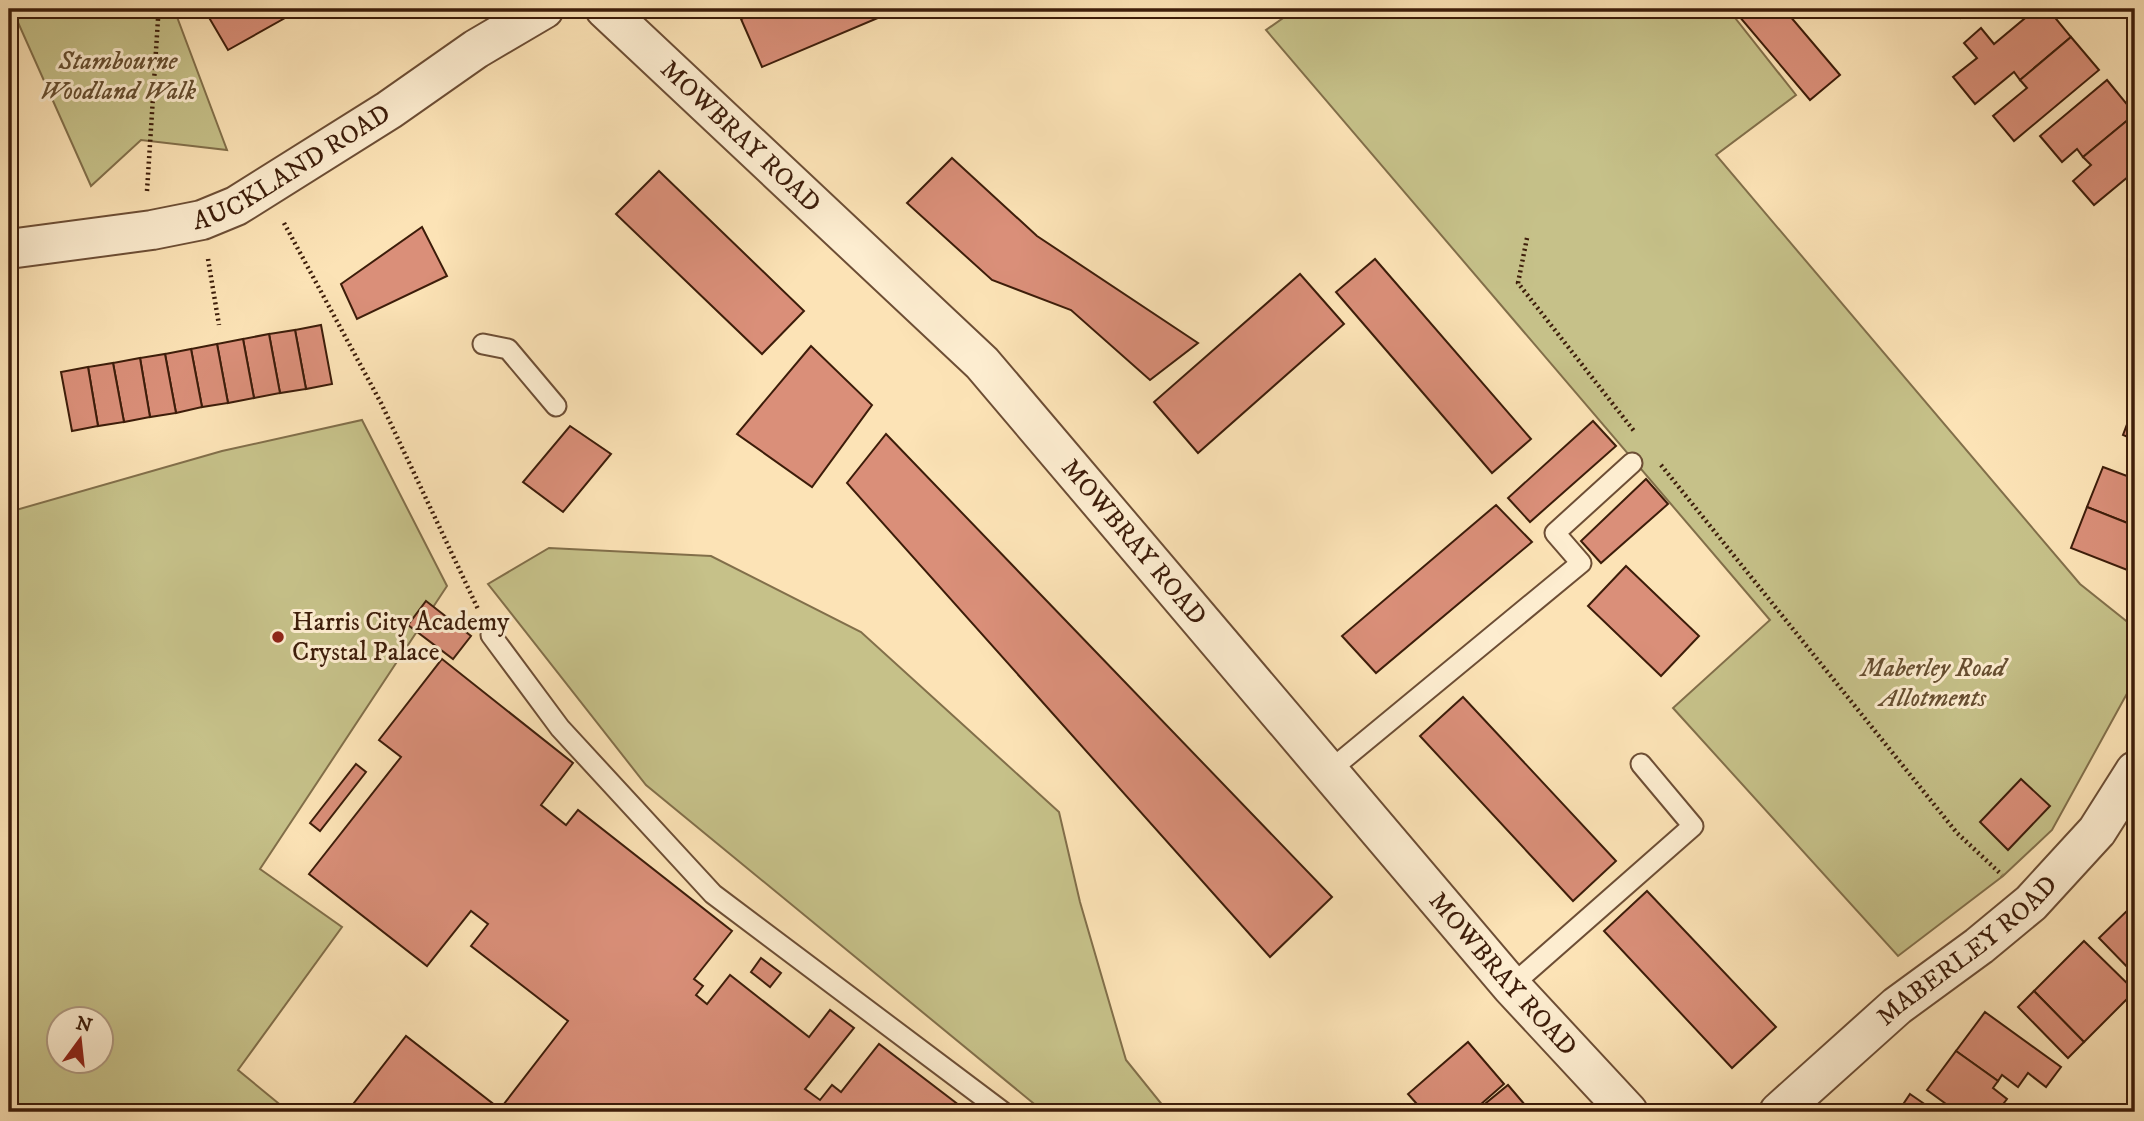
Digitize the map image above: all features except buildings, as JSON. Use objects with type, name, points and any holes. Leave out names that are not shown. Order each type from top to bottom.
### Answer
[{"type":"street","name":"AUCKLAND ROAD","points":[[9,249],[152,230],[202,220],[236,206],[389,110],[476,48],[544,9]]},
{"type":"street","name":"MOWBRAY ROAD","points":[[605,9],[982,363],[1511,986],[1628,1112]]},
{"type":"street","name":"MABERLEY ROAD","points":[[1779,1112],[1897,1006],[1979,946],[2031,903],[2097,831],[2135,771]]},
{"type":"lane","points":[[483,344],[508,349],[556,406]]},
{"type":"lane","points":[[1329,771],[1581,563],[1555,533],[1632,463]]},
{"type":"lane","points":[[491,635],[560,728],[713,894],[1003,1112]]},
{"type":"lane","points":[[1511,986],[1693,826],[1641,764]]},
{"type":"path","points":[[152,230],[147,197],[158,19],[154,9]]},
{"type":"path","points":[[267,187],[299,254],[381,403],[491,635]]},
{"type":"path","points":[[202,220],[219,324]]},
{"type":"path","points":[[1527,238],[1518,283],[1635,432]]},
{"type":"path","points":[[1661,464],[1957,833],[2031,903]]},
{"type":"green space","name":"Stambourne Woodland Walk","points":[[12,9],[174,9],[227,150],[141,140],[91,186]]},
{"type":"green space","name":"Maberley Road Allotments","points":[[1296,9],[1728,9],[1796,95],[1716,155],[2080,584],[2135,628],[2135,679],[2052,830],[2003,876],[1898,956],[1673,708],[1770,620],[1266,30]]},
{"type":"green space","points":[[362,420],[447,586],[260,869],[342,927],[238,1070],[289,1112],[9,1112],[9,512],[222,451]]},
{"type":"green space","points":[[549,548],[711,556],[861,632],[1059,812],[1080,902],[1126,1060],[1168,1112],[1044,1112],[646,785],[488,584]]},
{"type":"place","name":"Harris City Academy Crystal Palace","points":[[278,637]]}]
